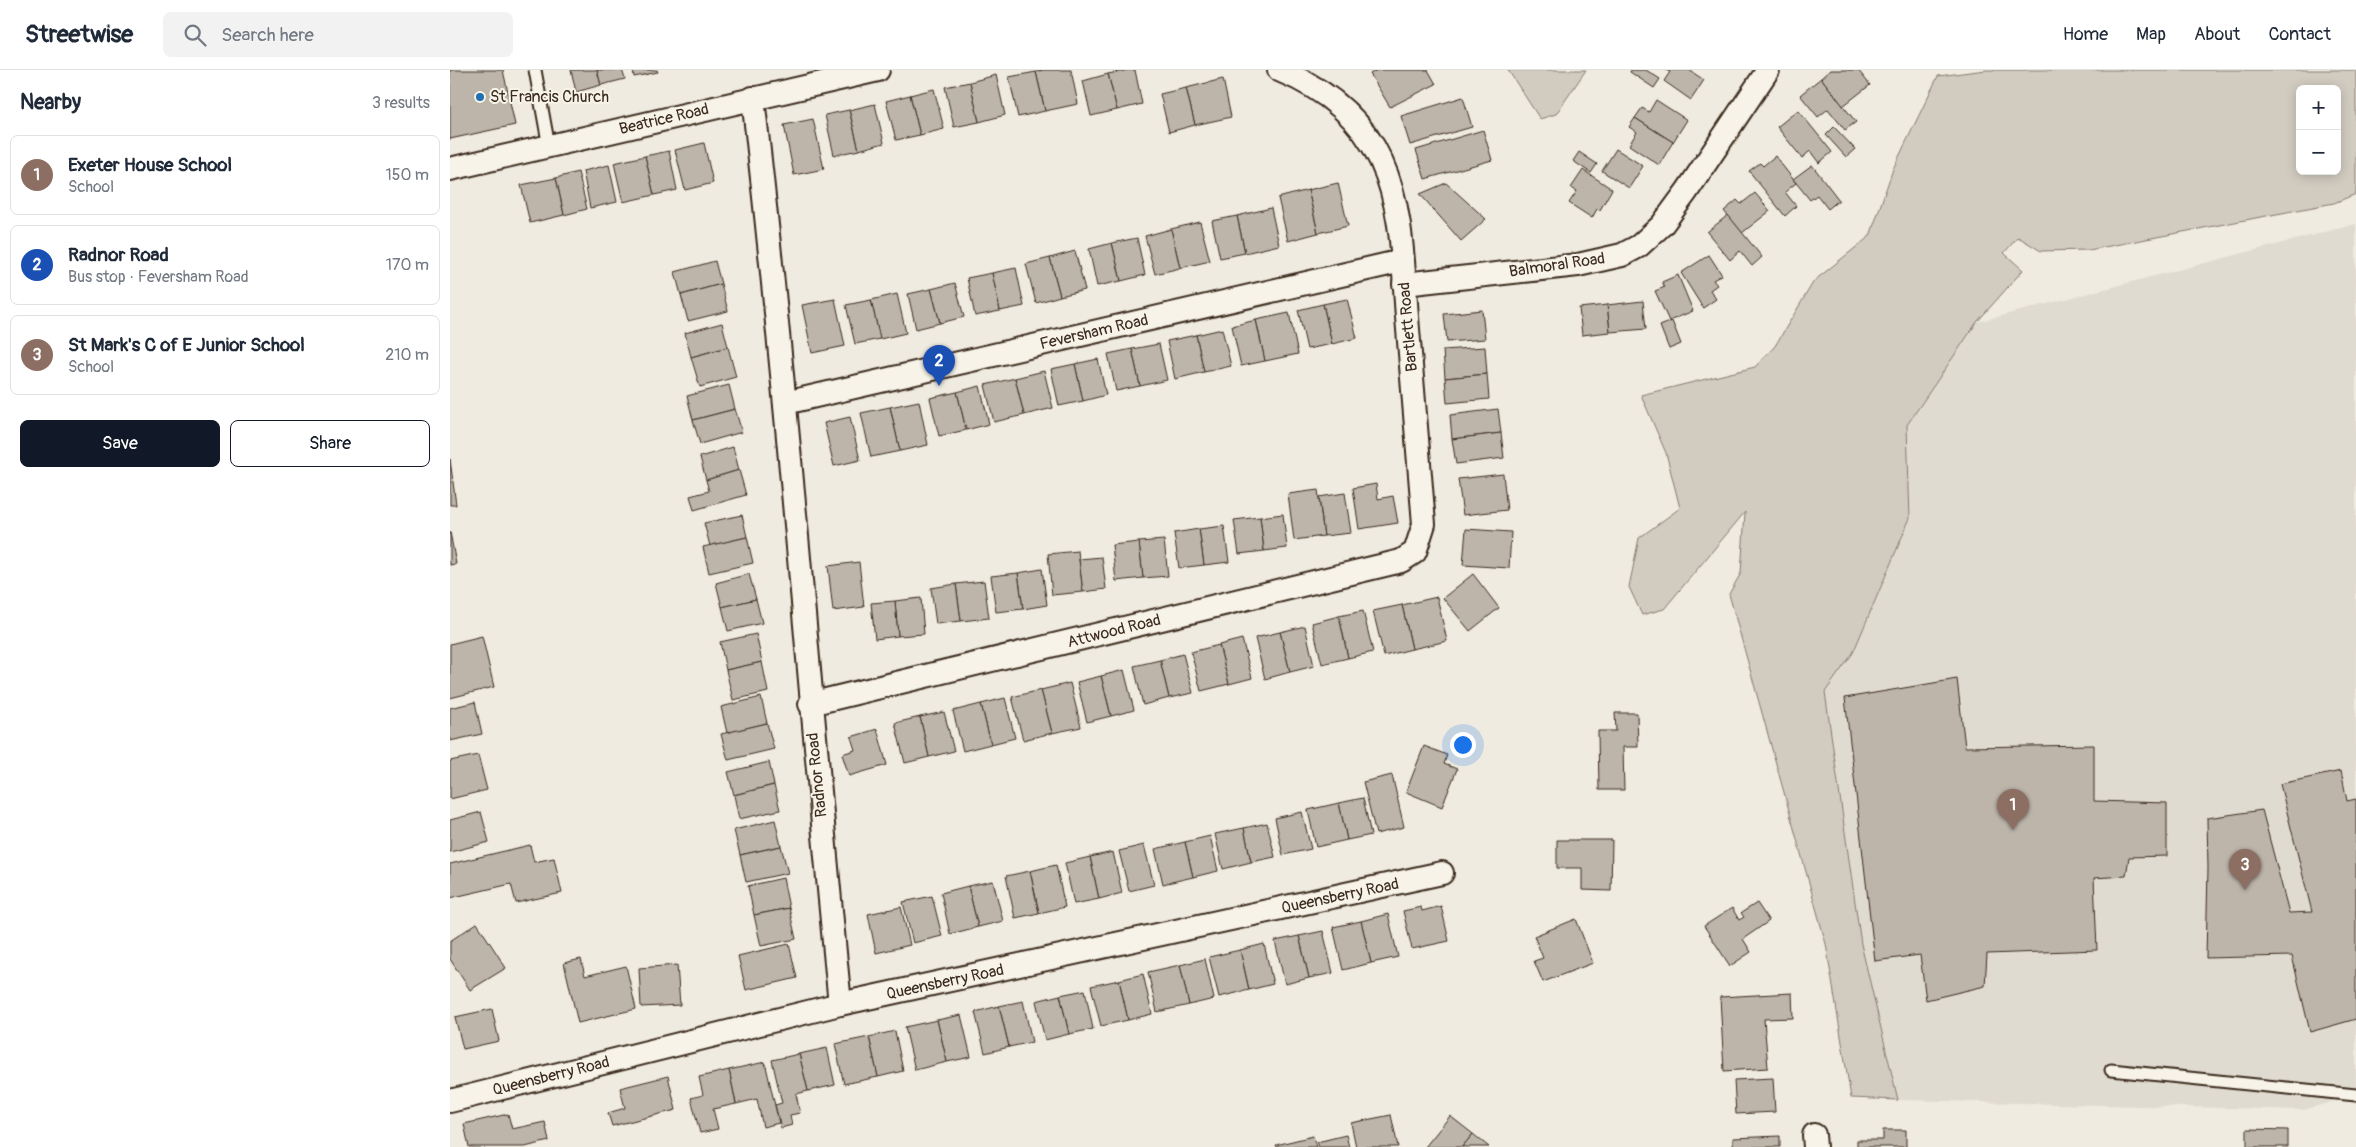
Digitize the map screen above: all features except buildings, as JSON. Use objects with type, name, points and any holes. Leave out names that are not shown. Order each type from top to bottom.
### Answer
[{"type":"street","name":"Beatrice Road","points":[[450,170],[878,70]]},
{"type":"street","name":"Bartlett Road","points":[[1279,70],[1307,82],[1327,95],[1348,114],[1380,159],[1391,183],[1402,260],[1424,524],[1415,552]]},
{"type":"street","name":"Balmoral Road","points":[[1404,284],[1578,265],[1622,255],[1639,246],[1662,225],[1687,191],[1768,70]]},
{"type":"street","name":"Radnor Road","points":[[753,98],[786,403],[810,704],[840,1004]]},
{"type":"street","name":"Feversham Road","points":[[786,403],[1402,260]]},
{"type":"street","name":"Attwood Road","points":[[810,704],[1401,561],[1415,552]]},
{"type":"street","name":"Queensberry Road","points":[[450,1101],[840,1004],[1442,873]]},
{"type":"lane","points":[[535,70],[550,147]]},
{"type":"lane","points":[[2111,1070],[2356,1094]]},
{"type":"shaded area","points":[[1508,70],[1586,70],[1556,114],[1540,119]]},
{"type":"shaded area","points":[[1986,70],[2356,70],[2356,194],[2334,203],[2089,250],[2041,251],[2018,237],[2004,253],[2023,270],[1977,322],[1907,425],[1910,518],[1853,653],[1825,692],[1861,944],[1898,1100],[1851,1098],[1826,944],[1729,594],[1741,573],[1745,512],[1664,609],[1642,615],[1629,587],[1639,538],[1680,508],[1666,453],[1641,395],[1755,367],[1775,346],[1814,281],[1870,236],[1893,169],[1938,76]]},
{"type":"shaded area","points":[[2356,224],[2356,1095],[2303,1110],[1898,1100],[1861,944],[1825,692],[1853,653],[1910,518],[1907,425],[1977,322]]},
{"type":"place","name":"St Francis Church","points":[[480,97]]},
{"type":"place","name":"Radnor Road","points":[[939,386]]},
{"type":"place","name":"Exeter House School","points":[[2013,830]]},
{"type":"place","name":"St Mark's C of E Junior School","points":[[2245,890]]}]
